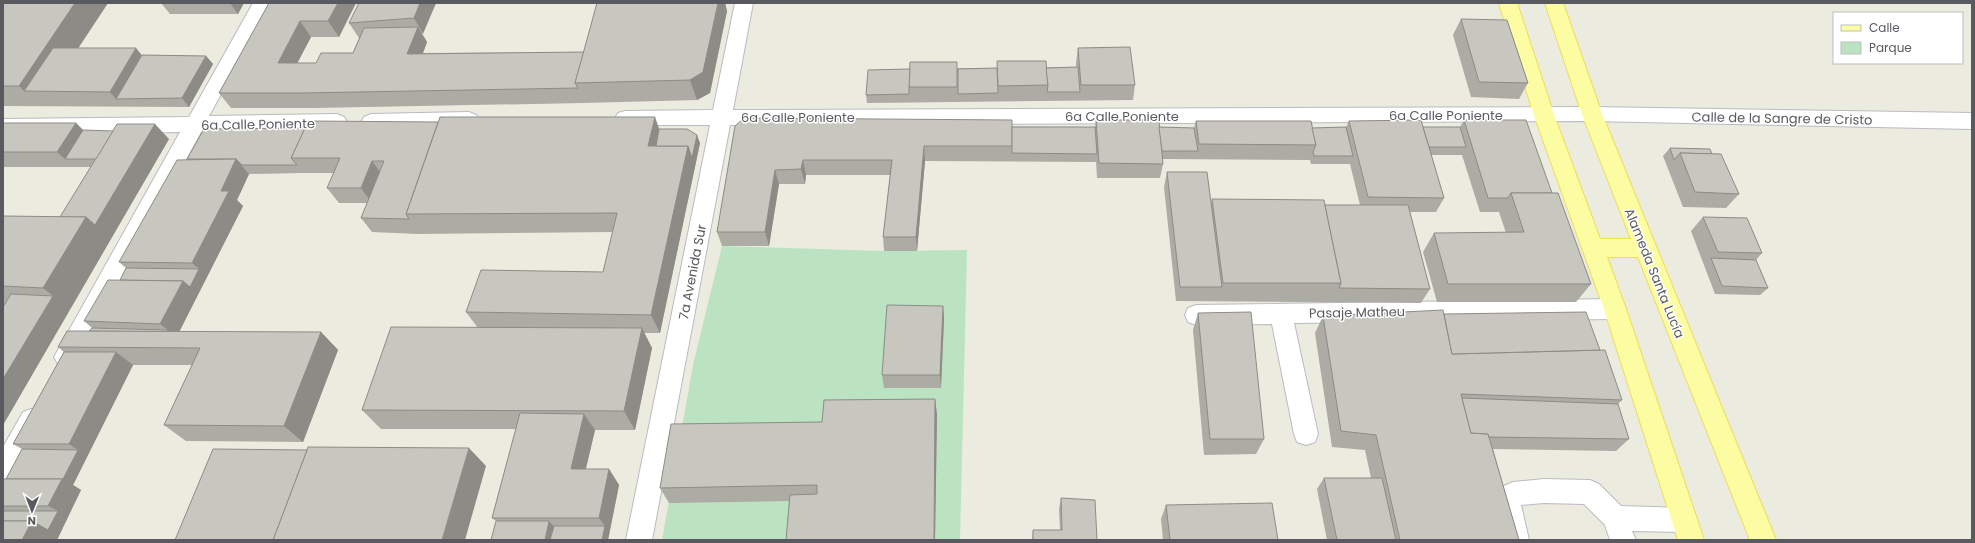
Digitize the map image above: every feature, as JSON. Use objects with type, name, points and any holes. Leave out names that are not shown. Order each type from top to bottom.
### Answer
[{"type":"main road","points":[[1508,3],[1544,114],[1615,309],[1688,530]]},
{"type":"main road","name":"Alameda Santa Lucía","points":[[1554,3],[1592,114],[1763,540]]},
{"type":"main road","points":[[1593,248],[1645,248]]},
{"type":"street","points":[[57,373],[262,3]]},
{"type":"street","name":"7a Avenida Sur","points":[[639,540],[744,3]]},
{"type":"street","name":"6a Calle Poniente","points":[[603,118],[1592,114]]},
{"type":"street","name":"Calle de la Sangre de Cristo","points":[[1592,114],[1972,121]]},
{"type":"street","name":"6a Calle Poniente","points":[[3,127],[491,120]]},
{"type":"street","name":"Pasaje Matheu","points":[[1196,315],[1615,309]]},
{"type":"street","points":[[1281,314],[1306,434]]},
{"type":"street","points":[[3,470],[42,401]]},
{"type":"street","points":[[1516,540],[1508,505],[1513,494],[1544,491],[1590,492],[1619,529],[1688,530]]},
{"type":"green space","points":[[722,246],[884,251],[967,250],[960,540],[662,540],[693,365]]},
{"type":"building","points":[[3,3],[75,3],[19,86],[3,86]]},
{"type":"building","points":[[269,3],[338,3],[328,21],[300,21],[278,63],[316,63],[321,53],[353,53],[364,28],[418,27],[407,54],[584,52],[575,83],[578,88],[219,93]]},
{"type":"building","points":[[359,3],[420,3],[414,18],[349,23]]},
{"type":"building","points":[[597,3],[718,3],[703,72],[690,80],[575,83]]},
{"type":"building","points":[[1461,19],[1507,20],[1528,83],[1479,82]]},
{"type":"building","points":[[1130,47],[1135,85],[1081,85],[1078,48]]},
{"type":"building","points":[[53,48],[136,48],[110,92],[24,91]]},
{"type":"building","points":[[142,55],[206,56],[182,98],[116,99]]},
{"type":"building","points":[[997,61],[1046,61],[1048,85],[998,86]]},
{"type":"building","points":[[910,62],[957,62],[957,87],[909,87]]},
{"type":"building","points":[[1078,67],[1080,92],[1047,92],[1048,85],[1046,68]]},
{"type":"building","points":[[997,68],[998,93],[958,94],[958,69]]},
{"type":"building","points":[[910,69],[909,94],[866,95],[868,70]]},
{"type":"building","points":[[440,117],[655,117],[648,146],[688,146],[651,315],[466,312],[481,270],[603,272],[617,213],[406,214]]},
{"type":"building","points":[[744,118],[1012,120],[1012,146],[924,146],[916,237],[883,237],[892,160],[803,160],[801,169],[775,170],[765,232],[717,232],[735,126]]},
{"type":"building","points":[[1096,120],[1159,120],[1163,164],[1099,163]]},
{"type":"building","points":[[1421,120],[1444,198],[1368,197],[1349,121]]},
{"type":"building","points":[[1464,120],[1526,120],[1552,193],[1511,193],[1508,198],[1488,198]]},
{"type":"building","points":[[308,121],[438,122],[406,214],[409,219],[361,218],[384,161],[372,161],[361,188],[327,188],[340,158],[291,158]]},
{"type":"building","points":[[1196,121],[1311,121],[1316,145],[1199,144]]},
{"type":"building","points":[[3,123],[76,123],[57,152],[3,152]]},
{"type":"building","points":[[117,124],[155,124],[95,225],[86,217],[60,217]]},
{"type":"building","points":[[1012,127],[1095,127],[1097,154],[1012,153]]},
{"type":"building","points":[[1159,127],[1194,128],[1198,151],[1162,151]]},
{"type":"building","points":[[1346,127],[1353,156],[1314,156],[1313,152],[1316,145],[1312,128]]},
{"type":"building","points":[[1423,127],[1460,127],[1466,147],[1429,147]]},
{"type":"building","points":[[305,128],[291,158],[297,165],[242,165],[236,159],[187,159],[204,129]]},
{"type":"building","points":[[659,129],[687,129],[697,135],[692,158],[688,146],[656,146]]},
{"type":"building","points":[[83,130],[113,131],[96,159],[65,159]]},
{"type":"building","points":[[1670,148],[1710,149],[1712,154],[1680,153],[1674,160]]},
{"type":"building","points":[[1680,153],[1721,154],[1739,194],[1695,192]]},
{"type":"building","points":[[236,159],[221,191],[229,191],[192,263],[119,262],[177,160]]},
{"type":"building","points":[[1167,172],[1207,172],[1222,287],[1180,287]]},
{"type":"building","points":[[1511,193],[1558,193],[1591,284],[1448,284],[1434,233],[1524,232]]},
{"type":"building","points":[[1212,199],[1324,200],[1341,283],[1223,283]]},
{"type":"building","points":[[1325,205],[1408,205],[1430,289],[1339,288],[1341,283]]},
{"type":"building","points":[[3,216],[86,217],[43,288],[3,286]]},
{"type":"building","points":[[1703,217],[1747,218],[1762,253],[1718,252]]},
{"type":"building","points":[[1711,258],[1756,260],[1768,288],[1722,286]]},
{"type":"building","points":[[126,268],[199,269],[190,287],[183,281],[120,280]]},
{"type":"building","points":[[108,280],[183,281],[160,324],[84,321]]},
{"type":"building","points":[[11,294],[53,296],[3,379],[3,307]]},
{"type":"building","points":[[887,305],[943,306],[940,375],[882,375]]},
{"type":"building","points":[[1443,310],[1452,354],[1605,350],[1622,400],[1461,394],[1471,433],[1488,434],[1519,540],[1400,540],[1376,435],[1341,431],[1323,316]]},
{"type":"building","points":[[1251,312],[1264,439],[1210,439],[1198,313]]},
{"type":"building","points":[[1586,312],[1600,350],[1452,354],[1444,314]]},
{"type":"building","points":[[391,327],[642,328],[624,411],[362,410]]},
{"type":"building","points":[[92,328],[168,330],[167,332],[89,331]]},
{"type":"building","points":[[67,331],[321,332],[284,426],[164,425],[200,348],[58,347]]},
{"type":"building","points":[[64,352],[116,352],[69,444],[13,444]]},
{"type":"building","points":[[1462,398],[1618,404],[1629,439],[1489,437],[1488,434],[1471,433]]},
{"type":"building","points":[[935,399],[934,540],[786,540],[790,495],[817,494],[817,485],[660,488],[671,424],[822,422],[824,400]]},
{"type":"building","points":[[520,413],[584,414],[571,469],[609,469],[599,518],[492,518]]},
{"type":"building","points":[[308,447],[469,448],[442,540],[273,540]]},
{"type":"building","points":[[22,449],[78,450],[63,479],[6,479]]},
{"type":"building","points":[[213,449],[307,450],[273,540],[175,540]]},
{"type":"building","points":[[1324,478],[1382,478],[1396,540],[1337,540]]},
{"type":"building","points":[[3,479],[62,479],[48,506],[3,506]]},
{"type":"building","points":[[1061,498],[1095,500],[1097,540],[1033,540],[1033,530],[1062,530]]},
{"type":"building","points":[[1272,503],[1278,540],[1170,540],[1166,505]]},
{"type":"building","points":[[3,511],[58,511],[48,530],[32,521],[3,521]]},
{"type":"building","points":[[3,521],[32,521],[22,540],[3,540]]},
{"type":"building","points":[[496,521],[549,521],[545,540],[491,540]]},
{"type":"building","points":[[554,526],[605,526],[602,540],[550,540]]}]
